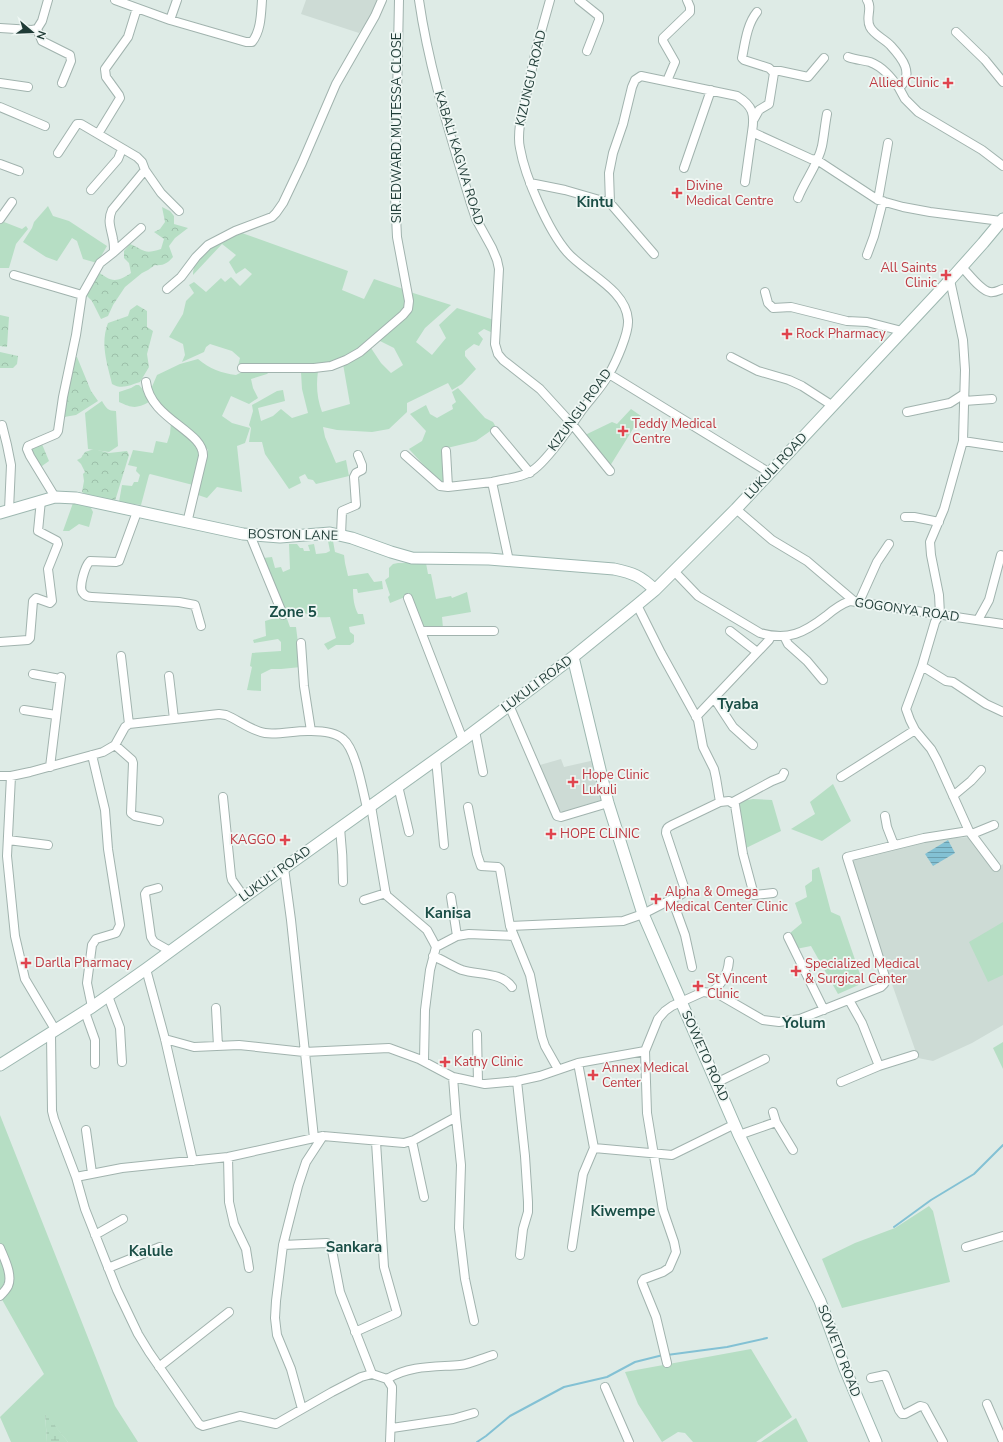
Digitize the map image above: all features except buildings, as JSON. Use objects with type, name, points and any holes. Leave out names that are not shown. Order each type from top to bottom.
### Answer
[{"type":"street","points":[[0,28],[37,29],[42,21],[48,0]]},
{"type":"street","points":[[115,0],[170,20],[246,42],[252,42],[256,37],[262,0]]},
{"type":"street","points":[[170,20],[177,0]]},
{"type":"street","points":[[166,289],[181,276],[208,245],[235,231],[272,217],[284,203],[336,84],[375,16],[382,0]]},
{"type":"street","name":"SIR EDWARD MUTESSA CLOSE","points":[[242,368],[314,368],[331,366],[360,352],[403,315],[408,308],[409,301],[397,237],[395,195],[399,0]]},
{"type":"street","name":"KABALI KAGWA ROAD","points":[[418,0],[438,94],[468,197],[476,219],[497,260],[499,280],[495,344],[498,354],[503,360],[540,389],[572,424],[610,471]]},
{"type":"street","name":"KIZUNGU ROAD","points":[[448,487],[492,482],[530,473],[541,464],[609,374],[628,327],[628,315],[625,307],[610,288],[566,252],[551,229],[530,183],[523,162],[519,134],[536,50],[550,0]]},
{"type":"street","points":[[579,0],[599,16],[599,20],[587,51]]},
{"type":"street","points":[[667,81],[675,62],[663,41],[663,38],[690,12],[688,0]]},
{"type":"street","points":[[867,0],[870,5],[868,19],[871,29],[890,45],[906,67],[907,71],[905,81],[899,88]]},
{"type":"street","points":[[98,134],[120,98],[120,95],[106,77],[105,69],[128,37],[137,8]]},
{"type":"street","points":[[745,182],[754,119],[759,110],[769,104],[774,77],[774,73],[769,68],[742,58],[745,41],[754,16],[757,12]]},
{"type":"street","points":[[37,29],[42,41],[70,55],[71,61],[62,83]]},
{"type":"street","points":[[956,32],[985,60],[1003,82]]},
{"type":"street","points":[[848,57],[854,60],[870,62],[880,67],[899,88],[905,99],[918,112],[982,150],[1003,166]]},
{"type":"street","points":[[772,71],[808,76],[824,58]]},
{"type":"street","points":[[610,203],[609,172],[613,153],[635,80],[641,76],[737,96],[744,100],[751,108],[754,119]]},
{"type":"street","points":[[0,83],[28,87]]},
{"type":"street","points":[[684,168],[711,90]]},
{"type":"street","points":[[0,107],[45,126]]},
{"type":"street","points":[[798,198],[803,185],[817,160],[822,146],[827,114]]},
{"type":"street","points":[[58,153],[77,124],[81,124],[142,162],[145,170],[161,193],[179,211]]},
{"type":"street","points":[[752,132],[811,159],[817,160],[881,201],[930,212],[1002,220]]},
{"type":"street","points":[[867,256],[874,236],[881,201],[888,143]]},
{"type":"street","points":[[91,190],[118,159],[122,149]]},
{"type":"street","points":[[0,164],[19,171]]},
{"type":"street","points":[[114,252],[109,224],[110,215],[115,205],[145,170]]},
{"type":"street","points":[[530,183],[565,190],[610,203],[654,254]]},
{"type":"street","points":[[0,219],[12,202]]},
{"type":"street","name":"LUKULI ROAD","points":[[0,1065],[89,1010],[146,969],[463,740],[638,605],[736,509],[950,280],[1002,220]]},
{"type":"street","points":[[55,497],[27,449],[28,446],[56,434],[58,431],[82,295],[100,263],[141,228]]},
{"type":"street","points":[[962,266],[986,291],[994,292],[1003,289]]},
{"type":"street","points":[[14,275],[82,295]]},
{"type":"street","points":[[950,280],[963,340],[965,370],[963,441],[946,502],[930,542],[939,595],[940,614],[935,622],[922,666],[906,709],[915,730],[931,749],[937,760],[970,832],[996,867]]},
{"type":"street","points":[[765,292],[768,303],[773,308],[791,307],[847,321],[867,322],[902,331]]},
{"type":"street","points":[[731,357],[753,369],[802,386],[832,406]]},
{"type":"street","points":[[609,374],[770,473]]},
{"type":"street","points":[[146,382],[147,390],[151,399],[160,410],[197,440],[202,448],[203,456],[187,523]]},
{"type":"street","points":[[907,412],[950,404],[964,397],[992,399]]},
{"type":"street","points":[[2,425],[10,465],[4,511]]},
{"type":"street","points":[[494,431],[530,473]]},
{"type":"street","points":[[963,441],[1003,447]]},
{"type":"street","points":[[405,455],[438,485],[448,487],[446,451]]},
{"type":"street","points":[[341,535],[342,511],[356,505],[354,477],[356,473],[362,470],[362,465],[358,455]]},
{"type":"street","points":[[492,482],[509,561]]},
{"type":"street","name":"BOSTON LANE","points":[[4,511],[55,497],[87,500],[187,523],[250,535],[280,537],[330,534],[341,535],[412,558],[488,559],[619,570],[643,578],[655,590]]},
{"type":"street","points":[[0,642],[28,640],[30,638],[33,601],[36,598],[50,603],[52,601],[48,569],[58,544],[56,541],[38,531],[41,500]]},
{"type":"street","points":[[736,509],[777,544],[807,561],[856,601],[877,562],[889,544]]},
{"type":"street","points":[[137,512],[119,560],[116,562],[90,561],[85,569],[81,588],[82,592],[88,596],[179,602],[195,605],[201,626]]},
{"type":"street","points":[[905,517],[914,517],[939,522]]},
{"type":"street","points":[[250,535],[283,614]]},
{"type":"street","points":[[978,620],[989,600],[1001,554]]},
{"type":"street","name":"GOGONYA ROAD","points":[[674,571],[698,596],[760,633],[770,636],[784,636],[804,632],[845,602],[856,601],[1003,624]]},
{"type":"street","points":[[408,598],[463,740]]},
{"type":"street","points":[[638,605],[661,653],[696,717],[703,747],[715,774],[720,802]]},
{"type":"street","points":[[421,632],[494,631]]},
{"type":"street","points":[[730,631],[757,652]]},
{"type":"street","points":[[696,717],[769,640],[770,636]]},
{"type":"street","points":[[784,636],[788,644],[807,661],[823,680]]},
{"type":"street","points":[[301,643],[304,686],[311,731]]},
{"type":"street","points":[[121,656],[129,724]]},
{"type":"street","name":"SOWETO ROAD","points":[[573,656],[608,803],[643,914],[739,1135],[820,1301],[845,1369],[876,1442]]},
{"type":"street","points":[[922,666],[946,680],[953,682],[986,704],[1003,712]]},
{"type":"street","points":[[33,674],[61,678],[50,767]]},
{"type":"street","points":[[169,676],[174,719]]},
{"type":"street","points":[[714,698],[733,727],[752,745]]},
{"type":"street","points":[[509,705],[557,816],[561,817],[608,803]]},
{"type":"street","points":[[24,710],[56,715]]},
{"type":"street","points":[[0,776],[11,776],[50,767],[103,752],[115,745],[125,727],[129,724],[220,714],[226,715],[264,733],[273,734],[311,731],[335,734],[347,742],[355,761],[370,807],[386,895],[427,930],[436,947]]},
{"type":"street","points":[[841,777],[915,730]]},
{"type":"street","points":[[475,731],[483,772]]},
{"type":"street","points":[[115,745],[132,760],[133,763],[131,813],[136,816],[159,822]]},
{"type":"street","points":[[92,755],[105,810],[108,849],[120,925],[116,933],[96,939],[92,945],[87,982],[89,1010],[95,1040],[94,1064]]},
{"type":"street","points":[[436,759],[444,845]]},
{"type":"street","points":[[953,796],[971,781],[981,770]]},
{"type":"street","points":[[510,926],[623,921],[643,914],[682,894],[684,887],[666,834],[667,827],[720,802],[733,802],[751,794],[772,781],[782,777],[784,773]]},
{"type":"street","points":[[11,776],[8,840],[4,870],[15,936],[24,976],[53,1032],[52,1111],[95,1235],[108,1268],[138,1334],[159,1367],[201,1425],[240,1416],[276,1424],[332,1392],[361,1377],[372,1374],[387,1379],[392,1387],[392,1428],[390,1442]]},
{"type":"street","points":[[398,786],[409,832]]},
{"type":"street","points":[[222,797],[232,880],[244,897]]},
{"type":"street","points":[[733,802],[735,805],[743,854],[754,895],[756,896],[773,893]]},
{"type":"street","points":[[468,808],[477,854],[481,866],[498,867],[500,869],[510,926],[530,975],[539,1027],[545,1046],[558,1069]]},
{"type":"street","points":[[884,816],[894,845]]},
{"type":"street","points":[[667,1363],[656,1317],[642,1282],[644,1279],[663,1272],[669,1268],[676,1252],[663,1210],[647,1113],[645,1051],[658,1020],[665,1011],[672,1006],[703,992],[718,994],[763,1020],[779,1022],[800,1019],[880,987],[886,980],[847,857],[924,838],[970,832],[994,825]]},
{"type":"street","points":[[340,828],[343,850],[342,882]]},
{"type":"street","points":[[8,840],[48,845]]},
{"type":"street","points":[[284,868],[290,904],[314,1138]]},
{"type":"street","points":[[158,888],[147,891],[145,894],[151,937],[154,942],[170,951]]},
{"type":"street","points":[[364,900],[386,893]]},
{"type":"street","points":[[451,897],[457,936]]},
{"type":"street","points":[[672,899],[685,935],[692,967]]},
{"type":"street","points":[[424,1061],[425,1010],[430,970],[436,947],[457,936],[469,934],[514,936]]},
{"type":"street","points":[[788,937],[824,1010]]},
{"type":"street","points":[[433,956],[472,973],[484,973],[503,979],[512,987]]},
{"type":"street","points":[[710,993],[717,989],[722,982],[729,969],[729,961]]},
{"type":"street","points":[[146,969],[165,1039],[193,1161]]},
{"type":"street","points":[[108,996],[120,1028],[122,1062]]},
{"type":"street","points":[[849,1000],[862,1023],[879,1066]]},
{"type":"street","points":[[216,1008],[218,1046]]},
{"type":"street","points":[[477,1034],[478,1082]]},
{"type":"street","points":[[165,1039],[190,1046],[242,1045],[304,1052],[389,1048],[424,1061],[453,1076],[487,1084],[517,1081],[540,1076],[578,1063],[645,1051]]},
{"type":"street","points":[[841,1082],[879,1066],[914,1055]]},
{"type":"street","points":[[716,1083],[765,1059]]},
{"type":"street","points":[[572,1247],[583,1174],[594,1148],[578,1063]]},
{"type":"street","points":[[453,1076],[461,1170],[459,1228],[465,1279],[474,1321]]},
{"type":"street","points":[[517,1081],[528,1202],[528,1212],[522,1234],[520,1255]]},
{"type":"street","points":[[773,1112],[776,1122],[793,1150]]},
{"type":"street","points":[[76,1177],[122,1168],[228,1158],[323,1136],[376,1142],[404,1143],[412,1141],[456,1117]]},
{"type":"street","points":[[739,1135],[776,1122]]},
{"type":"street","points":[[594,1148],[617,1151],[653,1152],[672,1155],[735,1124]]},
{"type":"street","points":[[86,1130],[92,1174]]},
{"type":"street","points":[[302,1409],[291,1369],[278,1335],[275,1321],[276,1301],[283,1245],[298,1186],[305,1166],[323,1136]]},
{"type":"street","points":[[412,1141],[424,1197]]},
{"type":"street","points":[[355,1332],[397,1313],[384,1267],[376,1142]]},
{"type":"street","points":[[228,1158],[229,1202],[234,1224],[246,1249],[249,1268]]},
{"type":"street","points":[[95,1235],[123,1219]]},
{"type":"street","points":[[966,1247],[1003,1236]]},
{"type":"street","points":[[283,1245],[327,1243],[331,1245],[340,1292],[372,1374]]},
{"type":"street","points":[[108,1268],[160,1247]]},
{"type":"street","points":[[0,1248],[3,1263],[10,1279],[8,1287],[0,1296]]},
{"type":"street","points":[[159,1367],[229,1312]]},
{"type":"street","points":[[387,1379],[415,1368],[439,1365],[461,1365],[493,1356]]},
{"type":"street","points":[[871,1378],[885,1375],[902,1414],[905,1414],[920,1406],[924,1407],[943,1442]]},
{"type":"street","points":[[605,1387],[629,1442]]},
{"type":"street","points":[[987,1404],[1003,1441]]},
{"type":"street","points":[[392,1428],[453,1419],[474,1413]]},
{"type":"shaded area","points":[[306,0],[378,0],[372,15],[359,33],[301,14]]},
{"type":"shaded area","name":"Hope Clinic Lukuli","points":[[561,759],[564,767],[595,760],[602,800],[563,812],[559,811],[540,765]]},
{"type":"shaded area","points":[[972,837],[996,869],[1003,864],[1003,1025],[972,1043],[933,1061],[918,1058],[848,859],[922,840]]},
{"type":"green space","points":[[48,206],[53,216],[69,221],[107,246],[97,263],[83,259],[77,241],[72,238],[57,261],[46,257],[23,242],[34,222]]},
{"type":"green space","points":[[162,207],[170,211],[174,216],[174,224],[188,228],[175,238],[169,246],[173,257],[165,264],[155,265],[142,273],[125,287],[113,305],[108,316],[101,319],[92,301],[85,294],[96,270],[109,279],[121,279],[131,273],[129,263],[124,258],[124,251],[130,244],[147,252],[161,249],[164,239],[154,232],[160,229],[165,222]]},
{"type":"green space","points":[[4,222],[22,229],[26,226],[28,229],[16,244],[9,268],[0,268],[0,224]]},
{"type":"green space","points":[[239,232],[348,271],[342,290],[364,299],[374,279],[406,290],[406,307],[366,345],[331,364],[238,366],[240,358],[232,351],[210,344],[206,347],[204,352],[182,362],[185,355],[183,344],[169,337],[183,314],[186,301],[194,293],[189,285],[194,282],[206,292],[221,278],[225,282],[231,277],[240,286],[252,274],[245,268],[236,274],[229,262],[236,255],[222,244],[193,275],[194,267],[203,253],[217,243]]},
{"type":"green space","points":[[410,292],[451,305],[425,328],[416,342],[432,355],[446,338],[439,325],[457,308],[494,320],[493,333],[484,329],[478,333],[483,339],[479,346],[474,344],[465,351],[465,356],[476,369],[462,384],[452,390],[448,383],[407,403],[407,412],[389,429],[372,432],[337,430],[323,427],[325,437],[336,463],[346,460],[349,476],[316,484],[313,480],[308,479],[305,474],[299,477],[301,483],[289,489],[265,454],[262,442],[249,442],[251,428],[249,425],[253,411],[252,405],[277,391],[283,390],[285,401],[258,408],[261,421],[273,416],[281,409],[292,418],[308,413],[302,389],[301,372],[318,371],[317,392],[322,412],[350,404],[343,364],[371,348],[381,363],[391,373],[403,365],[394,348],[378,340],[404,317]]},
{"type":"green space","points":[[137,305],[147,311],[147,327],[153,331],[147,354],[149,367],[140,382],[119,387],[112,384],[108,369],[104,346],[106,331],[108,323],[128,316],[130,310]]},
{"type":"green space","points":[[0,315],[9,317],[7,347],[0,346]]},
{"type":"green space","points":[[0,352],[18,356],[17,364],[13,368],[0,368]]},
{"type":"green space","points":[[73,357],[77,357],[91,391],[98,401],[76,415],[64,417]]},
{"type":"green space","points":[[198,359],[211,368],[236,375],[242,372],[270,371],[267,374],[251,379],[253,388],[258,398],[249,404],[231,396],[222,416],[232,423],[250,428],[245,443],[237,446],[242,492],[217,487],[207,498],[198,495],[208,450],[194,433],[175,419],[153,396],[151,389],[157,375],[180,364]]},
{"type":"green space","points":[[139,385],[146,393],[149,402],[141,406],[134,407],[127,406],[119,402],[119,392]]},
{"type":"green space","points":[[458,388],[485,418],[493,422],[496,427],[476,441],[443,449],[444,481],[439,482],[409,449],[422,441],[426,431],[410,414],[426,405],[430,414],[437,418],[453,409],[452,405],[456,402],[452,392]]},
{"type":"green space","points":[[102,401],[108,409],[116,411],[118,446],[109,452],[88,449],[85,413]]},
{"type":"green space","points":[[631,409],[641,416],[610,466],[585,435],[612,422],[617,424]]},
{"type":"green space","points":[[171,422],[197,443],[200,453],[193,485],[150,474],[141,505],[119,502],[122,485],[132,486],[134,482],[138,482],[140,475],[136,471],[137,467],[128,465],[133,450],[153,453],[156,441],[167,443],[170,434]]},
{"type":"green space","points":[[39,437],[49,461],[42,466],[39,465],[26,445],[27,442]]},
{"type":"green space","points":[[94,449],[109,453],[127,451],[129,455],[115,501],[89,496],[82,492],[84,481],[83,474],[85,472],[77,460],[81,458],[85,452]]},
{"type":"green space","points":[[73,503],[89,504],[93,512],[89,527],[79,524],[69,531],[63,531]]},
{"type":"green space","points":[[328,541],[333,541],[335,552],[344,555],[348,576],[368,573],[374,582],[382,581],[383,589],[358,593],[357,589],[353,589],[358,614],[363,614],[365,624],[349,627],[350,632],[354,635],[354,642],[350,645],[336,645],[328,650],[324,644],[336,638],[330,617],[317,617],[296,611],[285,610],[263,558],[272,557],[275,568],[281,567],[283,572],[290,569],[289,544],[297,544],[300,548],[303,548],[304,551],[310,551],[308,545],[314,544],[316,554],[330,551]]},
{"type":"green space","points":[[426,563],[428,574],[431,574],[436,599],[451,596],[452,598],[467,592],[471,612],[442,617],[443,628],[420,628],[405,597],[390,603],[388,597],[390,595],[385,580],[389,577],[389,568],[393,564]]},
{"type":"green space","points":[[286,616],[290,627],[296,627],[301,667],[271,669],[261,674],[261,691],[247,690],[252,667],[250,666],[252,653],[281,651],[281,642],[278,639],[254,643],[253,640],[266,636],[265,621]]},
{"type":"green space","points":[[833,784],[851,821],[822,841],[791,829],[815,814],[810,802]]},
{"type":"green space","points":[[753,799],[772,800],[781,831],[744,849],[736,802]]},
{"type":"green space","points":[[819,867],[831,912],[840,916],[863,983],[838,994],[811,946],[796,949],[790,933],[802,923],[795,903],[807,897],[805,886],[812,881],[812,870]]},
{"type":"green space","points":[[1003,922],[1003,975],[988,982],[969,942]]},
{"type":"green space","points":[[1003,1042],[1003,1069],[993,1048]]},
{"type":"green space","points":[[0,1115],[115,1406],[138,1442],[68,1442],[45,1414],[47,1442],[11,1442],[0,1417],[44,1374],[0,1296]]},
{"type":"green space","points":[[929,1206],[933,1211],[950,1282],[842,1308],[822,1259],[855,1243],[895,1228]]},
{"type":"green space","points":[[751,1349],[792,1417],[756,1442],[693,1442],[685,1433],[678,1432],[662,1442],[638,1404],[625,1372]]},
{"type":"green space","points":[[45,1413],[68,1442],[47,1442]]},
{"type":"green space","points":[[796,1418],[808,1442],[761,1442]]},
{"type":"water","points":[[948,840],[955,853],[933,866],[925,854]]},
{"type":"waterway","points":[[894,1227],[931,1200],[974,1174],[1003,1145]]},
{"type":"waterway","points":[[667,1355],[727,1347],[767,1338]]},
{"type":"waterway","points":[[477,1442],[510,1416],[564,1387],[607,1377],[635,1362],[663,1355]]},
{"type":"place","name":"Allied Clinic","points":[[948,83]]},
{"type":"place","name":"Divine Medical Centre","points":[[677,193]]},
{"type":"place","name":"All Saints Clinic","points":[[946,275]]},
{"type":"place","name":"Rock Pharmacy","points":[[787,334]]},
{"type":"place","name":"Teddy Medical Centre","points":[[623,431]]},
{"type":"place","name":"Hope Clinic Lukuli","points":[[573,782]]},
{"type":"place","name":"HOPE CLINIC","points":[[551,834]]},
{"type":"place","name":"KAGGO","points":[[285,840]]},
{"type":"place","name":"Alpha & Omega Medical Center Clinic","points":[[656,899]]},
{"type":"place","name":"Darlla Pharmacy","points":[[26,963]]},
{"type":"place","name":"Specialized Medical & Surgical Center","points":[[796,971]]},
{"type":"place","name":"St Vincent Clinic","points":[[698,986]]},
{"type":"place","name":"Kathy Clinic","points":[[445,1062]]},
{"type":"place","name":"Annex Medical Center","points":[[593,1075]]},
{"type":"district","name":"Kintu","points":[[595,202]]},
{"type":"district","name":"Zone 5","points":[[293,612]]},
{"type":"district","name":"Tyaba","points":[[738,704]]},
{"type":"district","name":"Kanisa","points":[[448,913]]},
{"type":"district","name":"Yolum","points":[[804,1023]]},
{"type":"district","name":"Kiwempe","points":[[623,1211]]},
{"type":"district","name":"Sankara","points":[[354,1247]]},
{"type":"district","name":"Kalule","points":[[151,1251]]}]
